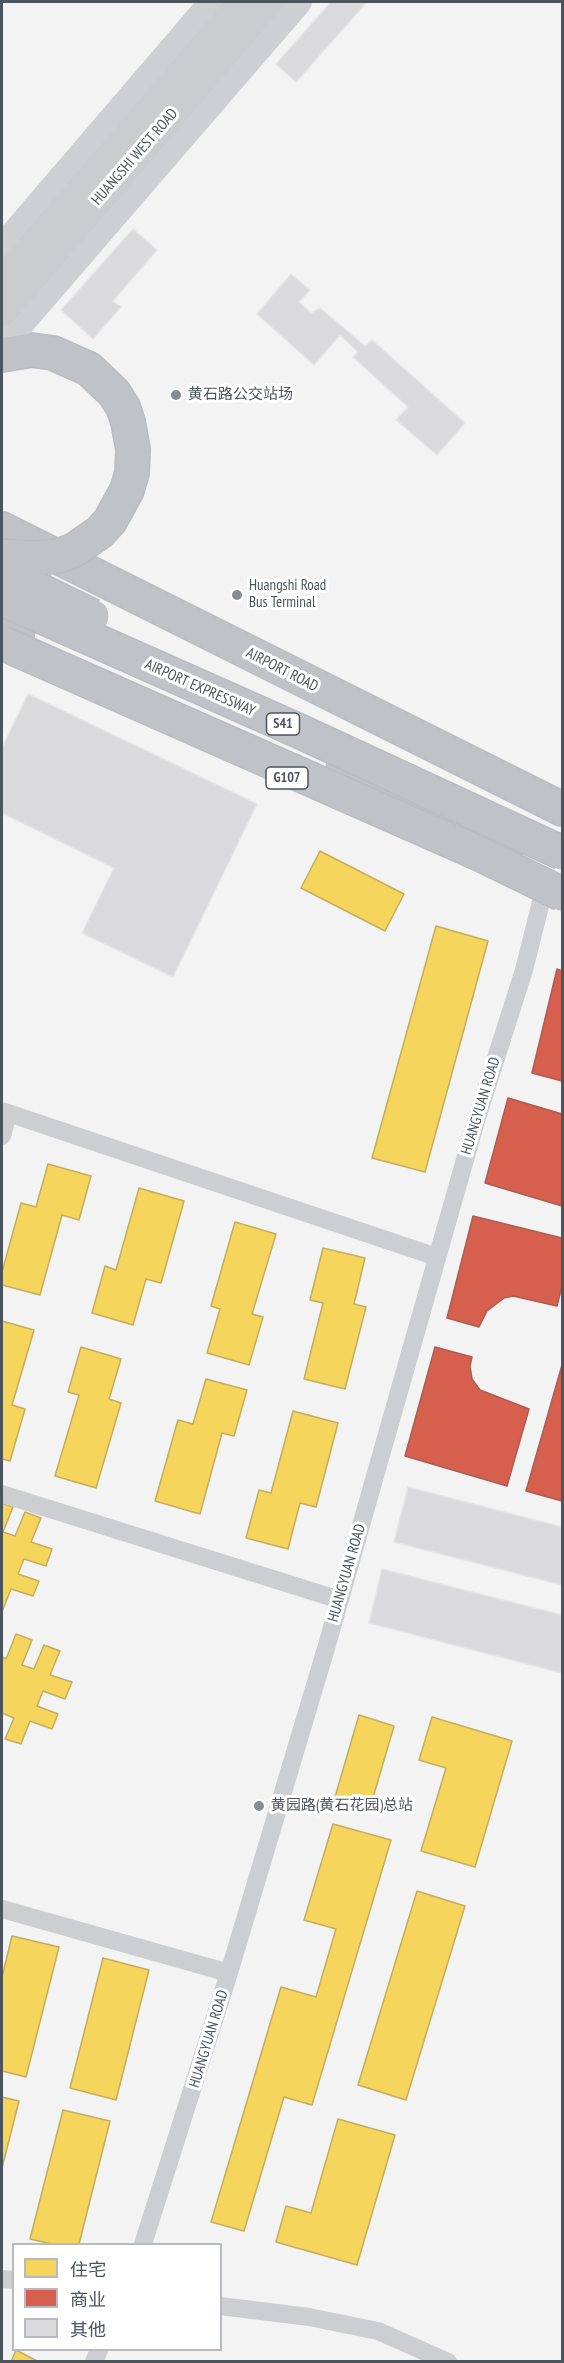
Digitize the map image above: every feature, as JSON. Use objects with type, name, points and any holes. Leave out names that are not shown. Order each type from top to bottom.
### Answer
[{"type":"highway","points":[[2,355],[31,350],[53,353],[89,369],[108,386],[123,407],[133,449],[132,473],[127,490],[110,521],[100,532],[74,550],[58,556],[33,558],[2,556]]},
{"type":"highway","name":"AIRPORT ROAD","points":[[2,529],[562,809]]},
{"type":"highway","points":[[11,648],[21,604],[28,589],[48,571],[69,563]]},
{"type":"highway","points":[[2,572],[350,757],[557,894]]},
{"type":"highway","name":"AIRPORT EXPRESSWAY","points":[[2,599],[299,731],[562,853]]},
{"type":"highway","points":[[2,606],[181,690],[350,757],[428,778],[562,835]]},
{"type":"highway","name":"S41","points":[[11,648],[480,854],[557,894]]},
{"type":"main road","points":[[2,247],[212,2]]},
{"type":"main road","name":"HUANGSHI WEST ROAD","points":[[2,281],[242,2]]},
{"type":"main road","name":"HUANGSHI WEST ROAD","points":[[2,313],[269,2]]},
{"type":"main road","points":[[2,346],[299,2]]},
{"type":"street","name":"HUANGYUAN ROAD","points":[[143,2243],[229,1973],[340,1600],[476,1121],[524,970],[557,894]]},
{"type":"street","points":[[2,1136],[5,1112],[437,1257]]},
{"type":"street","points":[[2,1494],[340,1600]]},
{"type":"street","points":[[2,1909],[229,1973]]},
{"type":"street","points":[[222,2306],[309,2317],[378,2331],[448,2361]]},
{"type":"building: 住宅","points":[[320,851],[404,894],[385,931],[301,888]]},
{"type":"building: 住宅","points":[[436,926],[488,941],[425,1172],[372,1158]]},
{"type":"building: 住宅","points":[[48,1164],[91,1176],[79,1220],[62,1215],[40,1295],[2,1285],[2,1272],[21,1203],[36,1207]]},
{"type":"building: 住宅","points":[[139,1188],[184,1201],[161,1283],[146,1279],[133,1325],[92,1313],[105,1266],[116,1270]]},
{"type":"building: 住宅","points":[[235,1222],[276,1234],[252,1314],[263,1317],[249,1365],[207,1353],[220,1309],[211,1306]]},
{"type":"building: 住宅","points":[[323,1248],[365,1258],[354,1304],[366,1307],[345,1389],[304,1379],[323,1303],[310,1300]]},
{"type":"building: 住宅","points":[[2,1321],[34,1330],[12,1405],[25,1409],[10,1461],[2,1459]]},
{"type":"building: 住宅","points":[[81,1347],[121,1359],[109,1399],[121,1403],[96,1488],[55,1476],[79,1395],[68,1392]]},
{"type":"building: 住宅","points":[[206,1379],[247,1390],[234,1436],[222,1433],[200,1514],[155,1501],[178,1420],[193,1424]]},
{"type":"building: 住宅","points":[[293,1411],[338,1423],[316,1507],[300,1503],[288,1549],[246,1538],[259,1490],[271,1493]]},
{"type":"building: 住宅","points":[[2,1503],[13,1507],[3,1532],[15,1536],[25,1512],[41,1518],[31,1542],[52,1549],[46,1566],[24,1559],[18,1574],[39,1581],[33,1596],[11,1589],[2,1612]]},
{"type":"building: 住宅","points":[[16,1634],[32,1640],[22,1665],[34,1669],[44,1645],[60,1651],[50,1675],[72,1682],[65,1699],[43,1691],[37,1706],[58,1714],[52,1729],[30,1721],[21,1744],[5,1739],[14,1718],[2,1713],[2,1657],[6,1659]]},
{"type":"building: 住宅","points":[[359,1715],[394,1726],[370,1808],[335,1797]]},
{"type":"building: 住宅","points":[[432,1717],[512,1741],[475,1867],[421,1851],[446,1768],[419,1760]]},
{"type":"building: 住宅","points":[[333,1824],[391,1840],[312,2105],[284,2097],[244,2231],[211,2222],[281,1987],[316,1997],[336,1929],[304,1920]]},
{"type":"building: 住宅","points":[[417,1891],[465,1906],[406,2100],[358,2085]]},
{"type":"building: 住宅","points":[[12,1936],[59,1947],[26,2077],[2,2071],[2,1977]]},
{"type":"building: 住宅","points":[[103,1958],[149,1970],[116,2100],[70,2088]]},
{"type":"building: 住宅","points":[[2,2097],[19,2101],[2,2168]]},
{"type":"building: 住宅","points":[[63,2110],[110,2121],[79,2243],[48,2243],[30,2239]]},
{"type":"building: 住宅","points":[[338,2119],[395,2135],[357,2265],[276,2242],[286,2206],[311,2213]]},
{"type":"building: 住宅","points":[[16,2351],[18,2351],[39,2362],[11,2362]]},
{"type":"building: 商业","points":[[557,969],[562,971],[562,1081],[532,1073]]},
{"type":"building: 商业","points":[[508,1098],[562,1114],[562,1206],[485,1183]]},
{"type":"building: 商业","points":[[473,1216],[562,1238],[562,1286],[557,1306],[513,1296],[504,1298],[487,1311],[479,1327],[447,1318]]},
{"type":"building: 商业","points":[[435,1347],[472,1357],[470,1366],[472,1379],[480,1390],[529,1409],[507,1486],[405,1456]]},
{"type":"building: 商业","points":[[562,1365],[562,1501],[526,1491]]},
{"type":"building: 其他","points":[[331,2],[367,2],[296,82],[276,64]]},
{"type":"building: 其他","points":[[133,229],[157,250],[113,301],[121,307],[93,339],[61,310]]},
{"type":"building: 其他","points":[[291,274],[310,290],[299,302],[311,313],[320,308],[365,346],[372,340],[465,423],[437,455],[396,420],[408,407],[353,357],[358,352],[340,335],[314,365],[257,314]]},
{"type":"building: 其他","points":[[28,694],[257,804],[173,977],[82,933],[114,868],[2,813],[2,748]]},
{"type":"building: 其他","points":[[408,1487],[562,1527],[562,1585],[394,1542]]},
{"type":"building: 其他","points":[[382,1569],[562,1615],[562,1673],[369,1623]]},
{"type":"place","name":"黄石路公交站场","points":[[176,395]]},
{"type":"place","name":"Huangshi Road Bus Terminal","points":[[237,595]]},
{"type":"place","name":"黄园路(黄石花园)总站","points":[[259,1806]]}]
